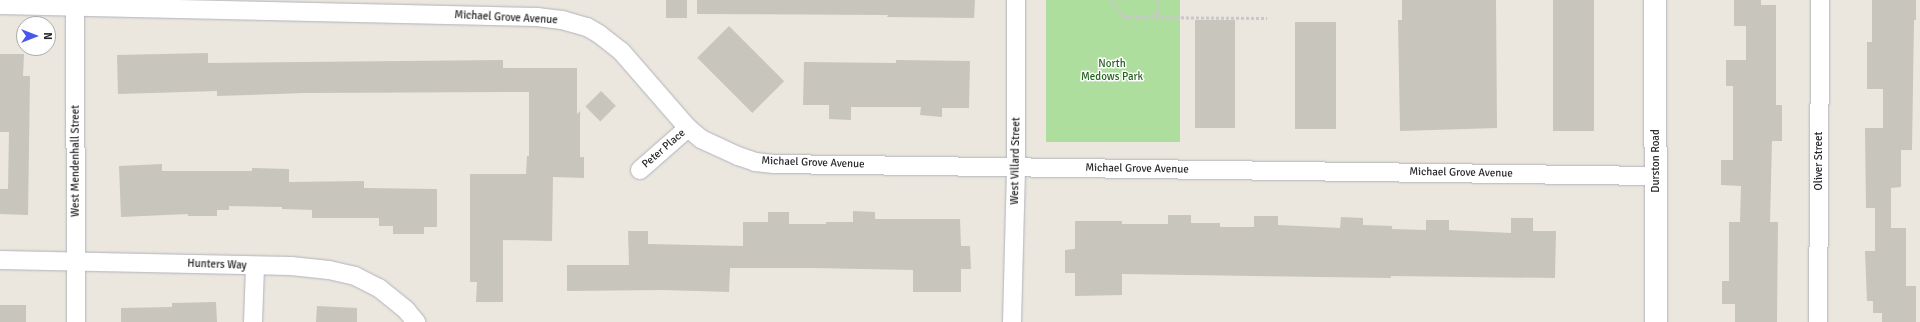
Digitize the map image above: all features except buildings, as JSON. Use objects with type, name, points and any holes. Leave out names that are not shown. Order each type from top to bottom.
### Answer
[{"type":"main road","name":"Durston Road","points":[[1655,0],[1656,322]]},
{"type":"street","name":"West Villard Street","points":[[1012,322],[1016,167],[1016,0]]},
{"type":"street","name":"Oliver Street","points":[[1818,322],[1820,0]]},
{"type":"street","name":"Michael Grove Avenue","points":[[0,5],[75,3],[213,11],[529,17],[562,20],[587,27],[599,34],[621,51],[688,128],[701,139],[731,154],[755,162],[774,164],[1656,176]]},
{"type":"street","name":"West Mendenhall Street","points":[[75,3],[76,322]]},
{"type":"street","name":"Peter Place","points":[[640,170],[688,128]]},
{"type":"street","name":"Hunters Way","points":[[0,260],[256,267],[291,266],[328,270],[355,276],[378,288],[406,310],[416,322]]},
{"type":"street","points":[[253,322],[256,267]]},
{"type":"path","points":[[1111,0],[1118,12],[1126,17],[1267,18]]},
{"type":"path","points":[[1149,17],[1158,13],[1158,0]]},
{"type":"green space","name":"North Medows Park","points":[[1046,0],[1180,0],[1180,142],[1046,142]]}]
